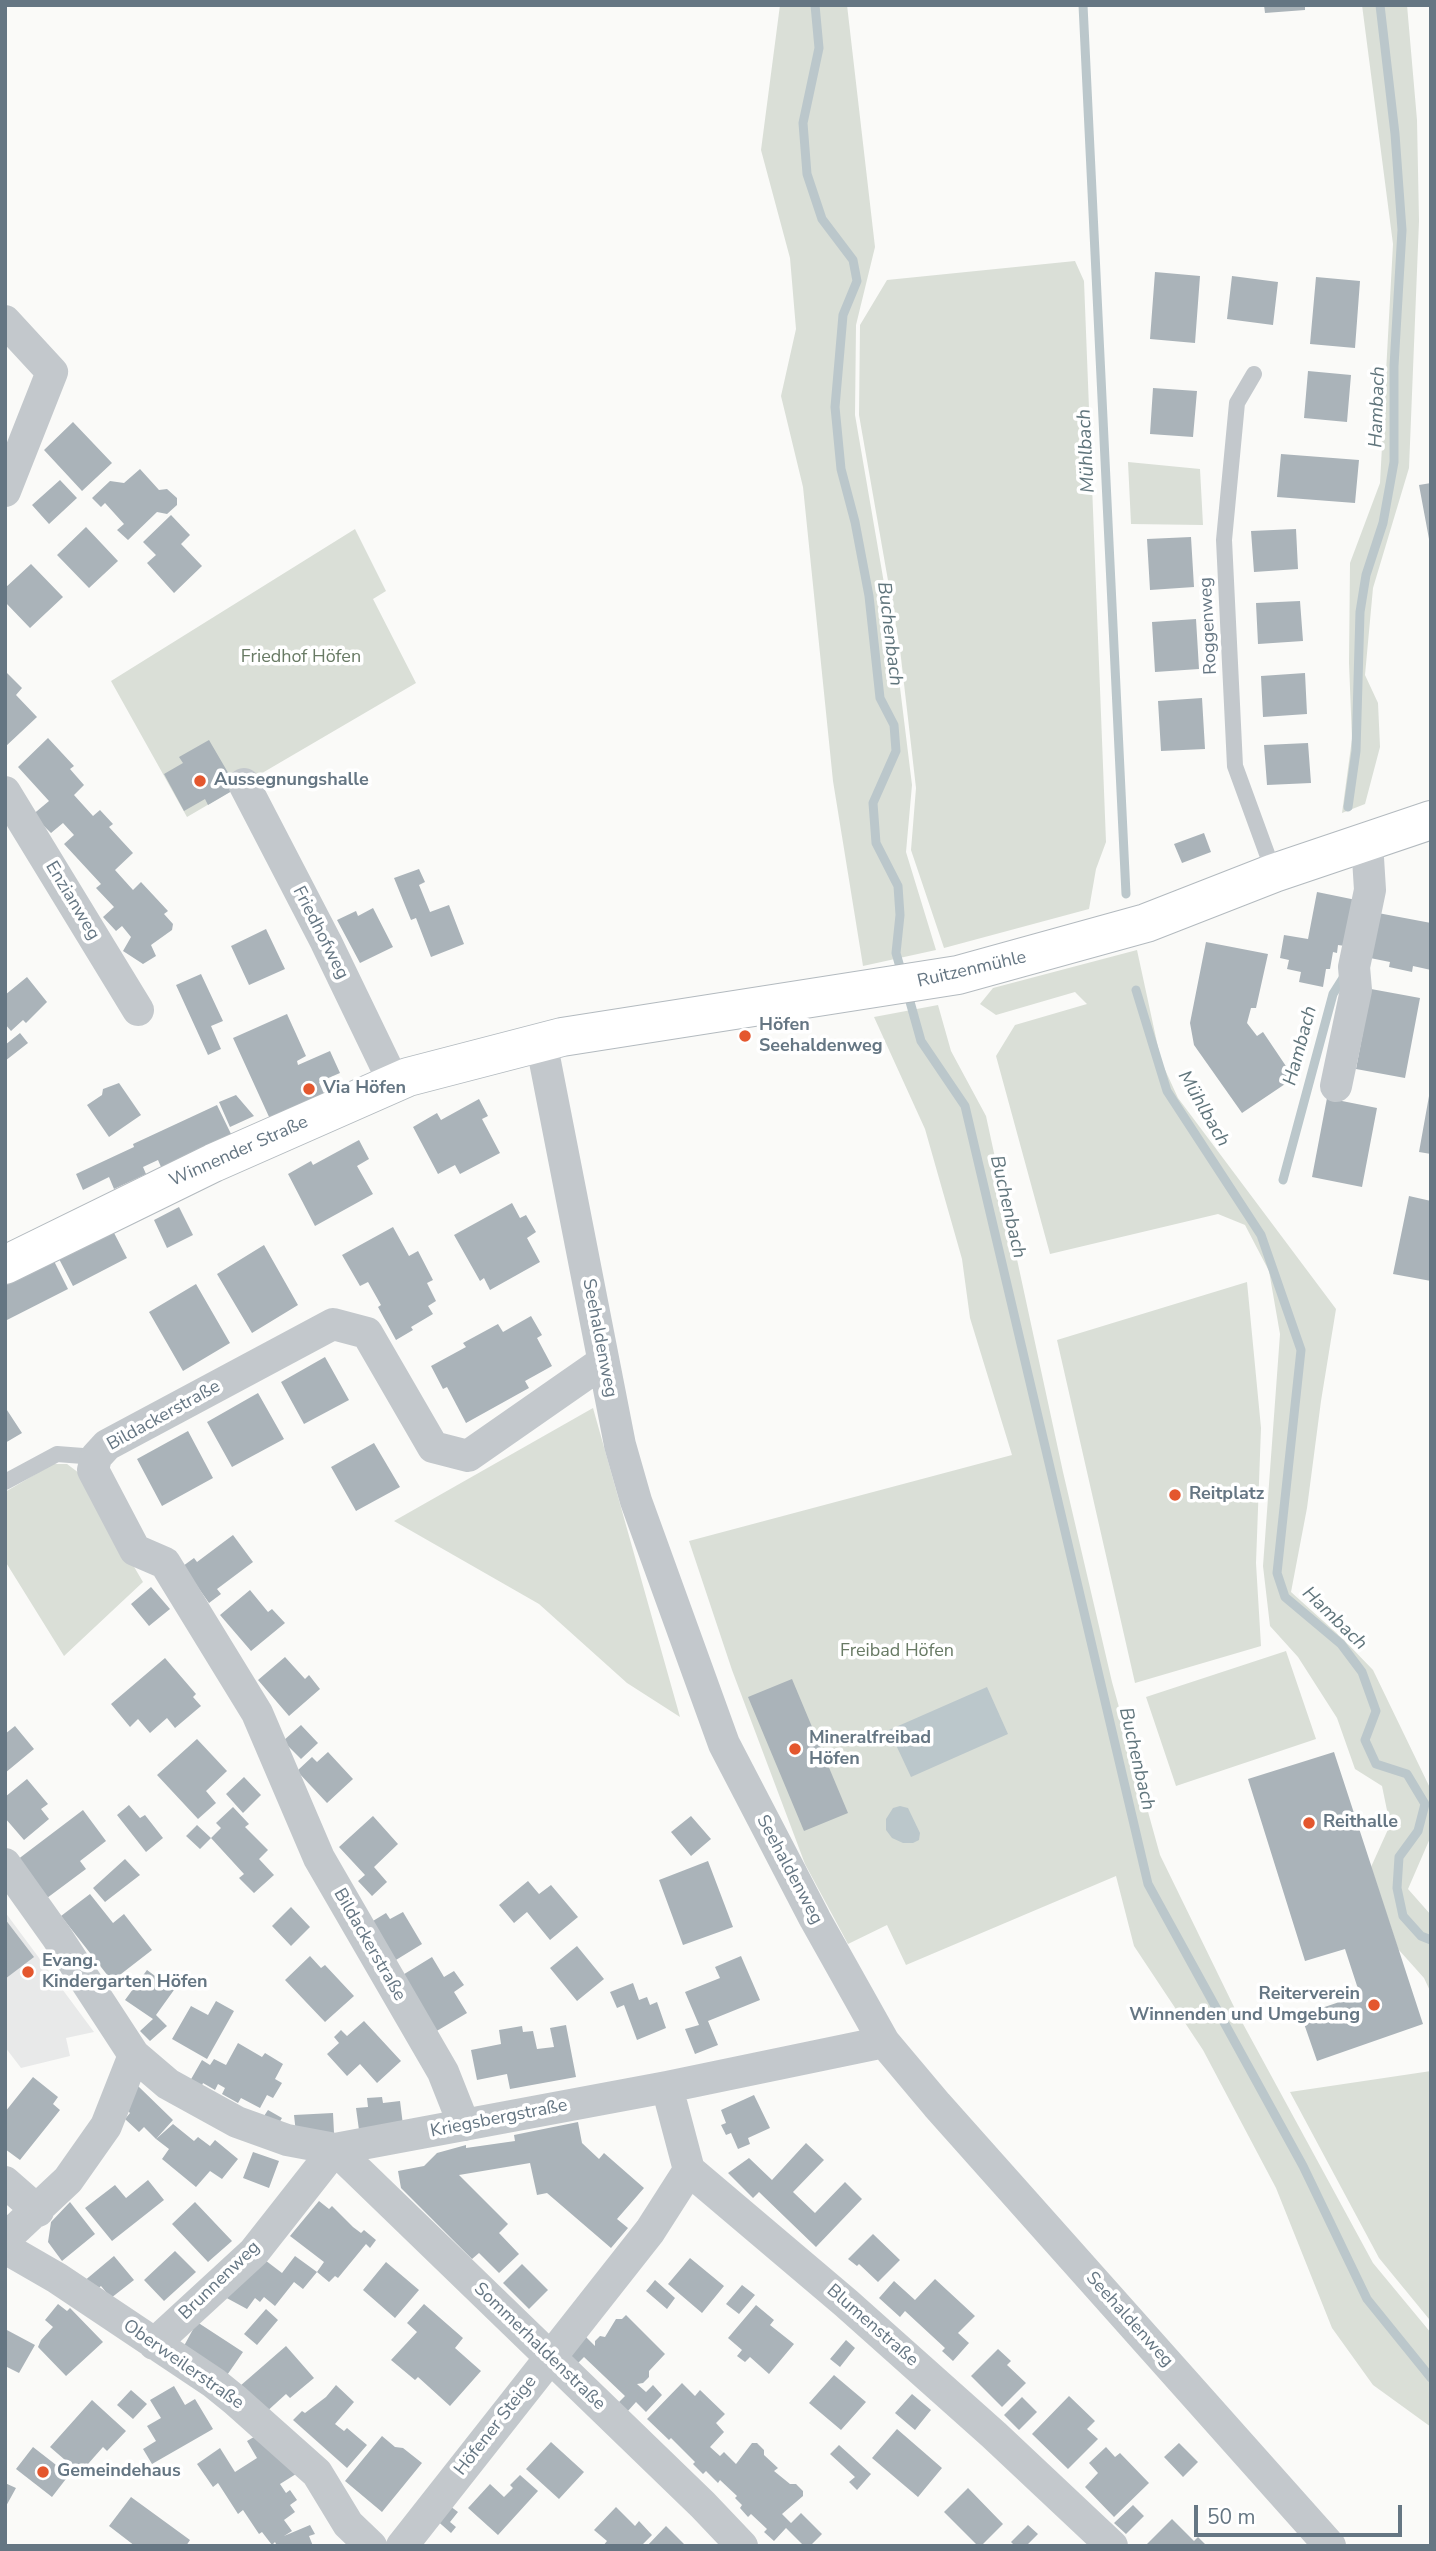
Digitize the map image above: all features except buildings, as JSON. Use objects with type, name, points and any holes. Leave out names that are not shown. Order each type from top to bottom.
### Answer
[{"type":"street","points":[[5,321],[52,372],[5,491]]},
{"type":"street","name":"Friedhofweg","points":[[244,784],[326,942],[394,1083]]},
{"type":"street","name":"Enzianweg","points":[[5,792],[138,1010]]},
{"type":"street","name":"Ruitzenmühle","points":[[551,1039],[922,982],[1038,954],[1146,923],[1275,873],[1431,820]]},
{"type":"street","points":[[1336,1086],[1356,990],[1354,967],[1370,890],[1367,842]]},
{"type":"street","name":"Winnender Straße","points":[[5,1265],[213,1163],[408,1077],[551,1039]]},
{"type":"street","name":"Seehaldenweg","points":[[551,1039],[603,1362],[622,1454],[636,1501],[724,1744],[815,1919],[884,2042],[1331,2546]]},
{"type":"street","name":"Bildackerstraße","points":[[464,2125],[443,2072],[319,1858],[257,1713],[165,1563],[135,1550],[93,1470],[96,1457],[107,1445],[332,1324],[367,1333],[433,1447],[468,1456],[603,1362]]},
{"type":"street","name":"Kriegsbergstraße","points":[[5,1864],[57,1937],[134,2055],[168,2084],[237,2122],[287,2140],[335,2149],[667,2087],[884,2042]]},
{"type":"street","points":[[5,2239],[38,2211],[68,2180],[106,2126],[134,2055]]},
{"type":"street","points":[[667,2087],[689,2170]]},
{"type":"street","name":"Brunnenweg","points":[[153,2344],[254,2252],[335,2149]]},
{"type":"street","name":"Sommerhaldenstraße","points":[[335,2149],[703,2505],[742,2546]]},
{"type":"street","name":"Höfener Steige","points":[[402,2546],[650,2231],[689,2170]]},
{"type":"street","name":"Blumenstraße","points":[[689,2170],[846,2303],[994,2435],[1112,2546]]},
{"type":"street","points":[[5,2182],[38,2211]]},
{"type":"street","name":"Oberweilerstraße","points":[[5,2248],[57,2278],[214,2383],[317,2473],[345,2535],[371,2546]]},
{"type":"lane","name":"Roggenweg","points":[[1254,374],[1237,403],[1224,541],[1235,766],[1275,873]]},
{"type":"lane","points":[[5,1482],[57,1454],[96,1457]]},
{"type":"shaded area","points":[[987,1687],[1008,1734],[911,1777],[889,1730]]},
{"type":"shaded area","points":[[893,1808],[908,1808],[920,1833],[919,1840],[913,1843],[903,1843],[892,1838],[886,1830],[886,1819]]},
{"type":"shaded area","name":"Evang. Kindergarten Höfen","points":[[5,1912],[94,2032],[66,2038],[70,2056],[21,2068],[5,2047]]},
{"type":"green space","points":[[780,5],[847,5],[875,247],[856,325],[855,415],[895,647],[912,785],[906,852],[936,950],[863,966],[833,781],[803,487],[781,396],[796,329],[790,258],[761,150]]},
{"type":"green space","points":[[1362,5],[1407,5],[1417,120],[1419,221],[1409,468],[1373,588],[1365,675],[1378,703],[1380,747],[1365,804],[1342,813],[1352,739],[1349,663],[1350,563],[1380,483],[1393,244]]},
{"type":"green space","points":[[1075,261],[1084,281],[1106,842],[1096,869],[1089,909],[944,948],[911,850],[916,788],[900,649],[859,415],[860,325],[887,280]]},
{"type":"green space","points":[[1128,462],[1200,469],[1203,525],[1131,524]]},
{"type":"green space","name":"Friedhof Höfen","points":[[355,529],[386,591],[373,599],[416,683],[187,817],[111,681]]},
{"type":"green space","points":[[1137,950],[1161,1061],[1178,1098],[1336,1309],[1307,1508],[1291,1592],[1373,1670],[1431,1790],[1431,1836],[1408,1889],[1431,1915],[1431,1993],[1424,1978],[1398,1949],[1371,1867],[1390,1825],[1382,1786],[1355,1769],[1337,1718],[1298,1657],[1270,1626],[1263,1566],[1280,1334],[1269,1271],[1245,1225],[1218,1214],[1050,1254],[996,1056],[1015,1025],[1087,1004],[1075,992],[996,1015],[980,1004],[993,988]]},
{"type":"green space","name":"Freibad Höfen","points":[[938,1005],[951,1051],[986,1116],[1063,1472],[1112,1682],[1160,1855],[1236,2011],[1373,2263],[1431,2333],[1431,2427],[1373,2385],[1332,2328],[1276,2188],[1203,2050],[1134,1946],[1116,1876],[906,1965],[887,1925],[848,1944],[805,1864],[732,1670],[689,1541],[1012,1455],[970,1318],[962,1259],[925,1129],[874,1017]]},
{"type":"green space","name":"Reitplatz","points":[[1247,1282],[1261,1428],[1256,1563],[1261,1646],[1135,1683],[1057,1340]]},
{"type":"green space","points":[[593,1408],[680,1717],[627,1683],[539,1604],[394,1521]]},
{"type":"green space","points":[[53,1464],[67,1464],[79,1473],[143,1582],[64,1656],[5,1561],[5,1492]]},
{"type":"green space","points":[[1286,1651],[1316,1739],[1176,1786],[1146,1697]]},
{"type":"green space","points":[[1431,2071],[1429,2319],[1379,2258],[1290,2092]]},
{"type":"waterway","name":"Buchenbach","points":[[815,5],[819,48],[803,123],[807,174],[822,219],[853,260],[857,281],[843,315],[835,407],[841,469],[855,522],[869,596],[880,698],[894,725],[896,751],[873,803],[876,843],[898,886],[900,915],[896,953],[902,974]]},
{"type":"waterway","name":"Mühlbach","points":[[1083,5],[1126,894]]},
{"type":"waterway","name":"Hambach","points":[[1348,807],[1356,751],[1360,612],[1366,575],[1383,523],[1394,462],[1394,366],[1402,230],[1395,134],[1380,5]]},
{"type":"waterway","name":"Hambach","points":[[1283,1180],[1333,994],[1345,975]]},
{"type":"waterway","name":"Hambach","points":[[1136,990],[1167,1091],[1261,1235],[1301,1350],[1277,1573],[1285,1597],[1341,1644],[1362,1672],[1376,1711],[1365,1740],[1376,1764],[1407,1774],[1425,1804],[1418,1831],[1399,1857],[1397,1888],[1403,1916],[1421,1936],[1431,1940]]},
{"type":"waterway","name":"Buchenbach","points":[[907,991],[921,1041],[965,1106],[1148,1884],[1303,2166],[1367,2299],[1431,2378]]},
{"type":"place","name":"Aussegnungshalle","points":[[200,781]]},
{"type":"place","name":"Höfen Seehaldenweg","points":[[745,1036]]},
{"type":"place","name":"Via Höfen","points":[[309,1089]]},
{"type":"place","name":"Reitplatz","points":[[1175,1495]]},
{"type":"place","name":"Mineralfreibad Höfen","points":[[795,1749]]},
{"type":"place","name":"Reithalle","points":[[1309,1823]]},
{"type":"place","name":"Evang. Kindergarten Höfen","points":[[28,1972]]},
{"type":"place","name":"Reiterverein Winnenden und Umgebung","points":[[1374,2005]]},
{"type":"place","name":"Gemeindehaus","points":[[43,2472]]}]
